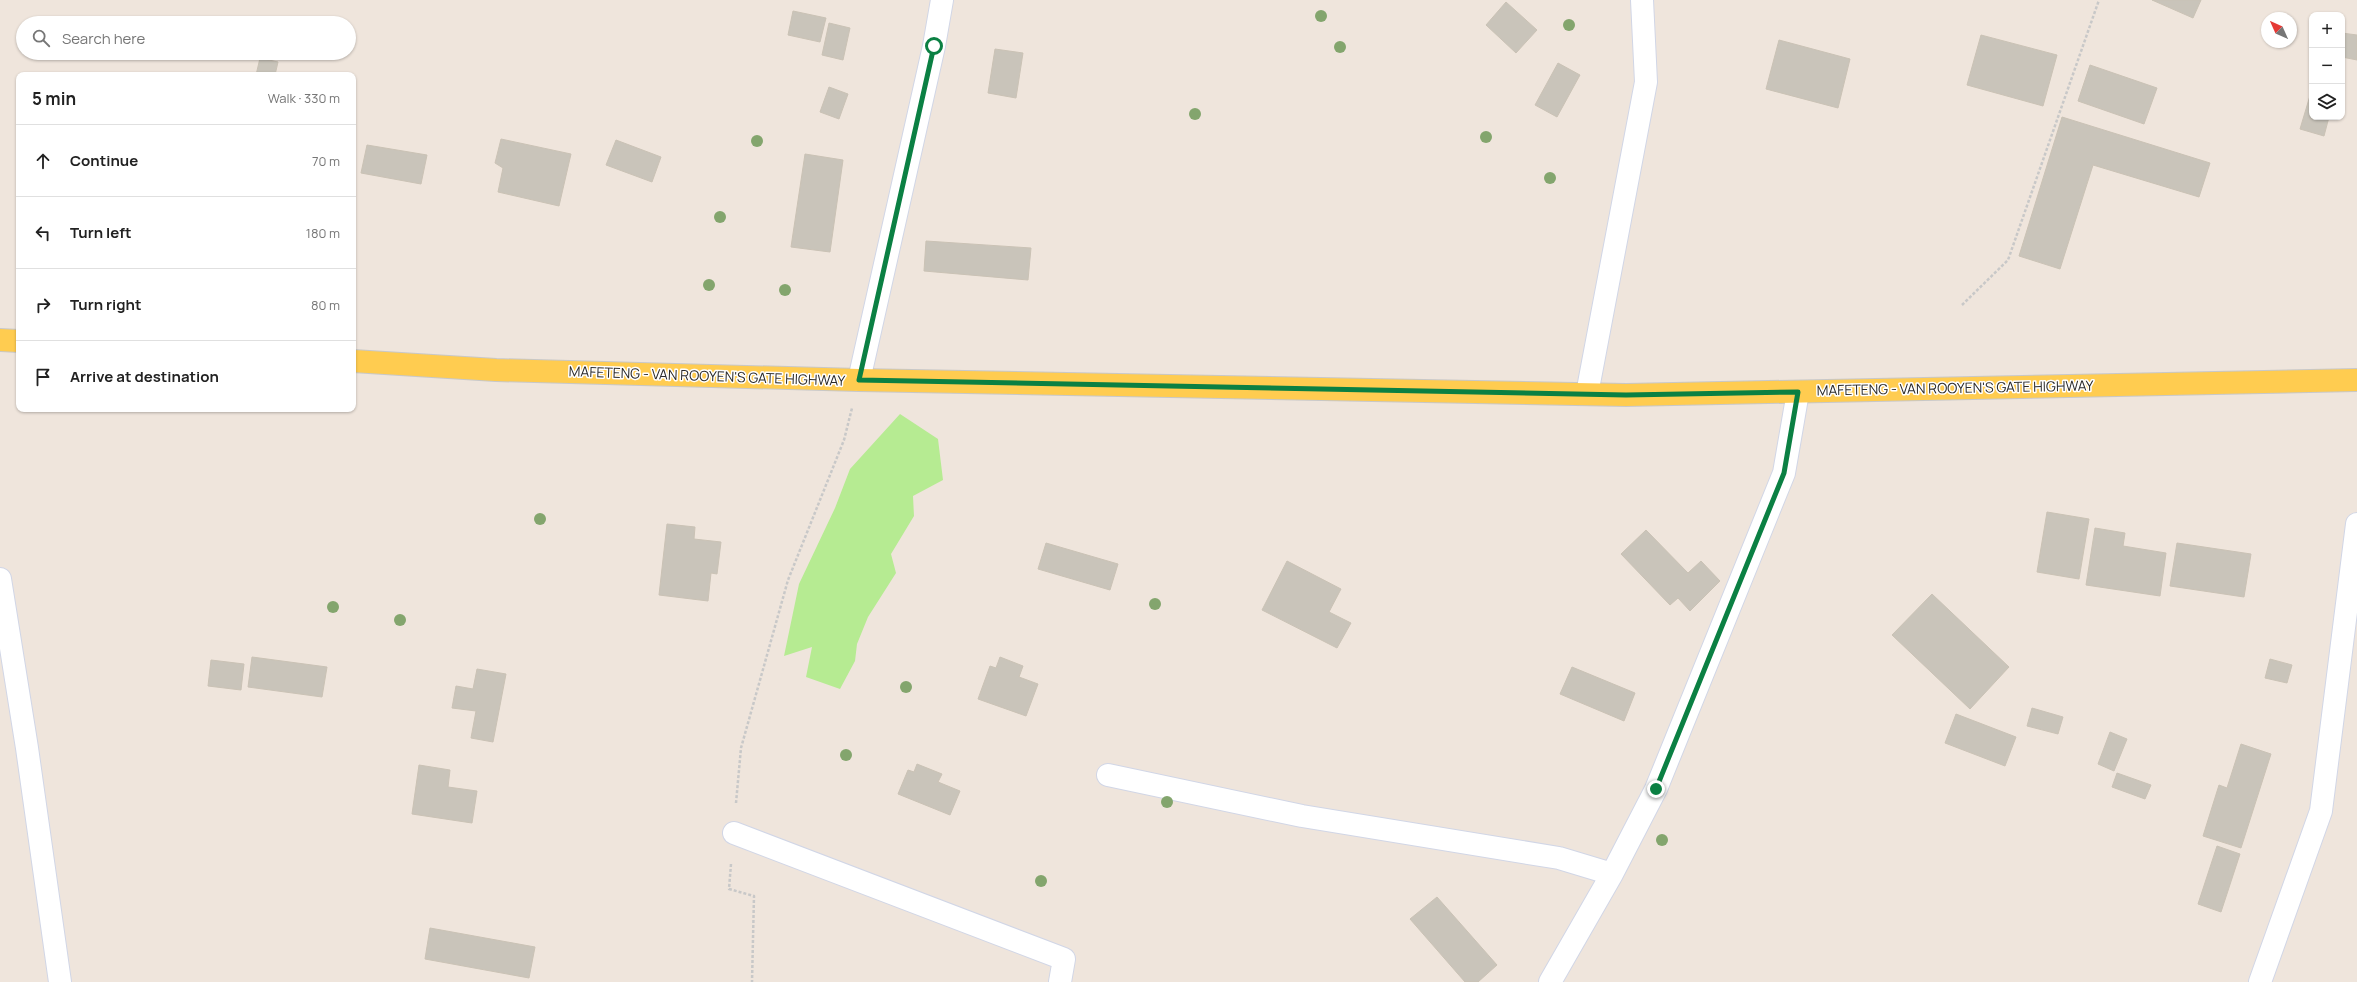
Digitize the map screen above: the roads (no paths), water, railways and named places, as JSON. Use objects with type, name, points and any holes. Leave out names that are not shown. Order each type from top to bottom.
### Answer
[{"type":"main road","points":[[0,340],[16,341]]},
{"type":"main road","name":"MAFETENG - VAN ROOYEN'S GATE HIGHWAY","points":[[356,362],[496,370],[859,380],[1626,395],[2357,380]]},
{"type":"street","points":[[859,380],[934,46],[942,0]]},
{"type":"street","points":[[1587,394],[1646,82],[1642,0]]},
{"type":"street","points":[[1550,982],[1612,874],[1656,789],[1784,473],[1798,392]]},
{"type":"street","points":[[2260,982],[2321,811],[2356,532]]},
{"type":"street","points":[[0,579],[27,748],[60,982]]},
{"type":"street","points":[[1108,775],[1302,816],[1559,858],[1612,874]]},
{"type":"street","points":[[734,833],[1064,959],[1060,982]]}]
